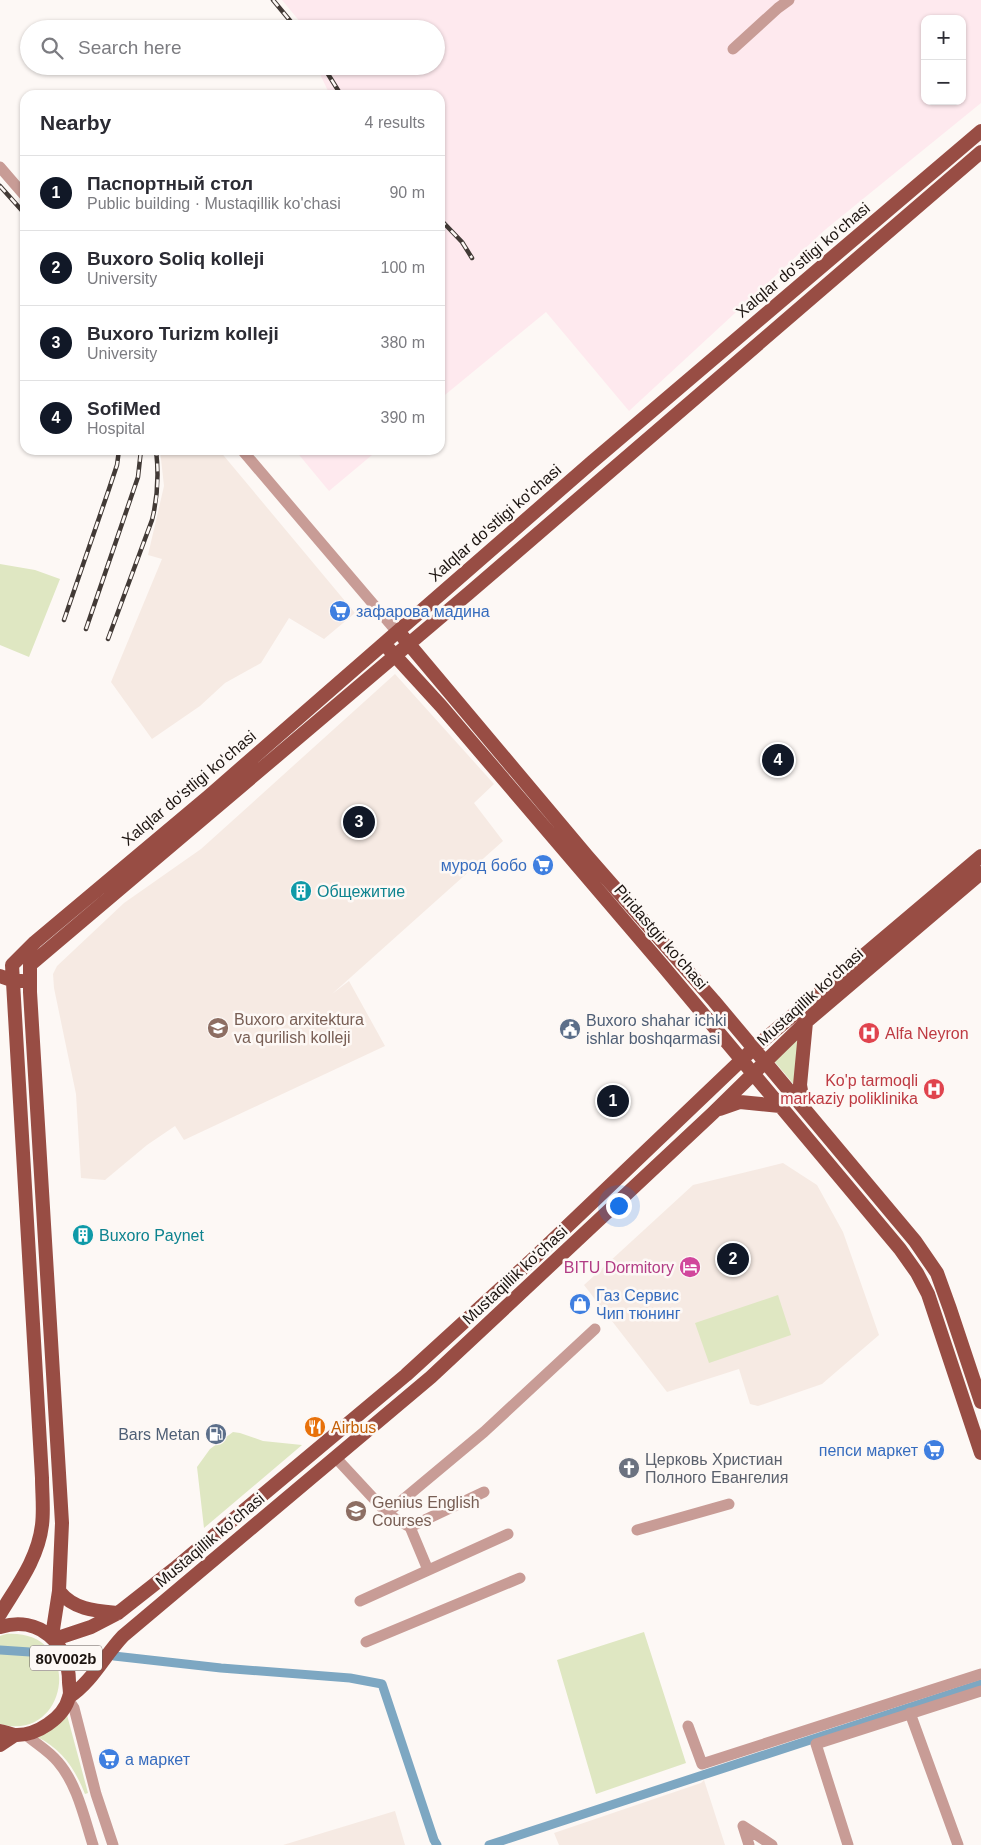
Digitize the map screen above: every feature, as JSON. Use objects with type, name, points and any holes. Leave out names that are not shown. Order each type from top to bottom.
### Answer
[{"type":"main road","name":"Xalqlar do'stligi ko'chasi","points":[[6,964],[35,942],[209,796],[592,462],[981,131]]},
{"type":"main road","name":"Xalqlar do'stligi ko'chasi","points":[[30,965],[469,592],[981,152]]},
{"type":"main road","name":"Piridastgir ko'chasi","points":[[397,632],[919,1246],[936,1273],[954,1319],[981,1402]]},
{"type":"main road","name":"Piridastgir ko'chasi","points":[[384,643],[577,866],[900,1249],[917,1273],[928,1294],[981,1453]]},
{"type":"main road","points":[[577,866],[587,856]]},
{"type":"main road","name":"Mustaqillik ko'chasi","points":[[69,1698],[81,1689],[123,1636],[431,1378],[713,1113],[752,1073],[981,856]]},
{"type":"main road","name":"Mustaqillik ko'chasi","points":[[53,1637],[97,1624],[118,1613],[174,1569],[406,1375],[753,1049],[981,873]]},
{"type":"main road","points":[[0,1614],[38,1549],[43,1523],[14,981],[6,964],[30,965],[62,1523],[59,1591],[53,1637]]},
{"type":"main road","points":[[0,976],[14,981],[31,980]]},
{"type":"main road","points":[[804,1109],[800,1085],[806,1022]]},
{"type":"main road","points":[[713,1113],[726,1106],[740,1102],[780,1106]]},
{"type":"main road","points":[[505,1284],[517,1298]]},
{"type":"main road","points":[[938,1324],[954,1319]]},
{"type":"main road","points":[[37,1393],[54,1393]]},
{"type":"main road","points":[[332,1437],[339,1455]]},
{"type":"main road","points":[[59,1591],[65,1599],[80,1607],[118,1613]]},
{"type":"main road","name":"80V002b","points":[[0,1627],[8,1624],[28,1625],[53,1637],[64,1653],[68,1665],[69,1698],[57,1716],[43,1728],[20,1734],[0,1745]]},
{"type":"main road","points":[[0,1731],[20,1734]]},
{"type":"street","points":[[733,49],[789,0]]},
{"type":"street","points":[[0,167],[20,190]]},
{"type":"street","points":[[246,455],[397,632]]},
{"type":"street","points":[[387,1512],[484,1432],[595,1329]]},
{"type":"street","points":[[339,1455],[389,1515],[410,1527],[428,1570]]},
{"type":"street","points":[[410,1527],[484,1492]]},
{"type":"street","points":[[637,1530],[729,1504]]},
{"type":"street","points":[[360,1601],[508,1534]]},
{"type":"street","points":[[366,1642],[520,1578]]},
{"type":"street","points":[[688,1726],[702,1764],[981,1674]]},
{"type":"street","points":[[848,1845],[816,1744],[981,1691]]},
{"type":"street","points":[[69,1698],[74,1708],[96,1794],[113,1845]]},
{"type":"street","points":[[910,1713],[958,1845]]},
{"type":"street","points":[[20,1734],[45,1749],[58,1762],[68,1777],[78,1799],[93,1845]]},
{"type":"street","points":[[749,1845],[743,1826],[772,1845]]},
{"type":"shaded area","points":[[282,0],[981,0],[981,103],[826,229],[629,411],[546,312],[445,395],[445,90],[328,90],[320,75],[445,75],[445,20],[299,20]]},
{"type":"shaded area","points":[[161,455],[223,455],[355,613],[324,639],[289,618],[261,663],[225,683],[200,706],[152,739],[111,682],[162,559],[148,555],[164,486]]},
{"type":"shaded area","points":[[299,455],[372,455],[329,491]]},
{"type":"shaded area","points":[[395,674],[494,784],[474,803],[503,841],[332,994],[349,981],[385,1046],[184,1140],[175,1126],[147,1145],[105,1180],[81,1178],[76,1094],[54,988],[53,974],[57,966],[124,903],[201,849]]},
{"type":"shaded area","points":[[783,1163],[817,1185],[843,1232],[879,1335],[822,1384],[758,1406],[750,1404],[739,1369],[667,1392],[584,1285],[693,1185]]},
{"type":"shaded area","points":[[704,1780],[725,1845],[559,1845],[554,1833],[701,1783]]},
{"type":"shaded area","points":[[395,1811],[405,1845],[283,1845]]},
{"type":"green space","points":[[0,564],[35,570],[60,579],[29,657],[0,645]]},
{"type":"green space","points":[[802,1033],[796,1087],[774,1061]]},
{"type":"green space","points":[[778,1295],[791,1335],[709,1363],[695,1323]]},
{"type":"green space","points":[[233,1432],[263,1441],[302,1445],[204,1528],[197,1467],[210,1449]]},
{"type":"green space","points":[[644,1632],[686,1763],[596,1794],[557,1660]]},
{"type":"green space","points":[[6,1634],[32,1637],[49,1649],[57,1666],[59,1685],[53,1703],[41,1718],[23,1726],[0,1724],[0,1636]]},
{"type":"green space","points":[[67,1715],[88,1793],[85,1794],[77,1776],[67,1761],[54,1747],[37,1737]]},
{"type":"waterway","points":[[0,1650],[45,1653]]},
{"type":"waterway","points":[[75,1654],[93,1657]]},
{"type":"waterway","points":[[114,1656],[221,1668],[350,1678],[382,1684],[437,1845]]},
{"type":"waterway","points":[[489,1845],[981,1684]]},
{"type":"railway","points":[[273,0],[290,20]]},
{"type":"railway","points":[[329,75],[338,90]]},
{"type":"railway","points":[[0,186],[20,208]]},
{"type":"railway","points":[[445,224],[462,242],[472,258]]},
{"type":"railway","points":[[64,620],[117,465],[118,455]]},
{"type":"railway","points":[[86,629],[138,477],[140,455]]},
{"type":"railway","points":[[108,639],[152,520],[156,502],[156,455]]},
{"type":"place","name":"зафарова мадина","points":[[340,611]]},
{"type":"place","name":"SofiMed","points":[[778,760]]},
{"type":"place","name":"Buxoro Turizm kolleji","points":[[359,822]]},
{"type":"place","name":"мурод бобо","points":[[543,865]]},
{"type":"place","name":"Общежитие","points":[[301,891]]},
{"type":"place","name":"Buxoro arxitektura va qurilish kolleji","points":[[218,1028]]},
{"type":"place","name":"Buxoro shahar ichki ishlar boshqarmasi","points":[[570,1029]]},
{"type":"place","name":"Alfa Neyron","points":[[869,1033]]},
{"type":"place","name":"Ko'p tarmoqli markaziy poliklinika","points":[[934,1089]]},
{"type":"place","name":"Паспортный стол","points":[[613,1101]]},
{"type":"place","name":"Buxoro Paynet","points":[[83,1235]]},
{"type":"place","name":"Buxoro Soliq kolleji","points":[[733,1259]]},
{"type":"place","name":"BITU Dormitory","points":[[690,1267]]},
{"type":"place","name":"Газ Сервис Чип тюнинг","points":[[580,1304]]},
{"type":"place","name":"Airbus","points":[[315,1427]]},
{"type":"place","name":"Bars Metan","points":[[216,1434]]},
{"type":"place","name":"пепси маркет","points":[[934,1450]]},
{"type":"place","name":"Церковь Христиан Полного Евангелия","points":[[629,1468]]},
{"type":"place","name":"Genius English Courses","points":[[356,1511]]},
{"type":"place","name":"а маркет","points":[[109,1759]]}]
